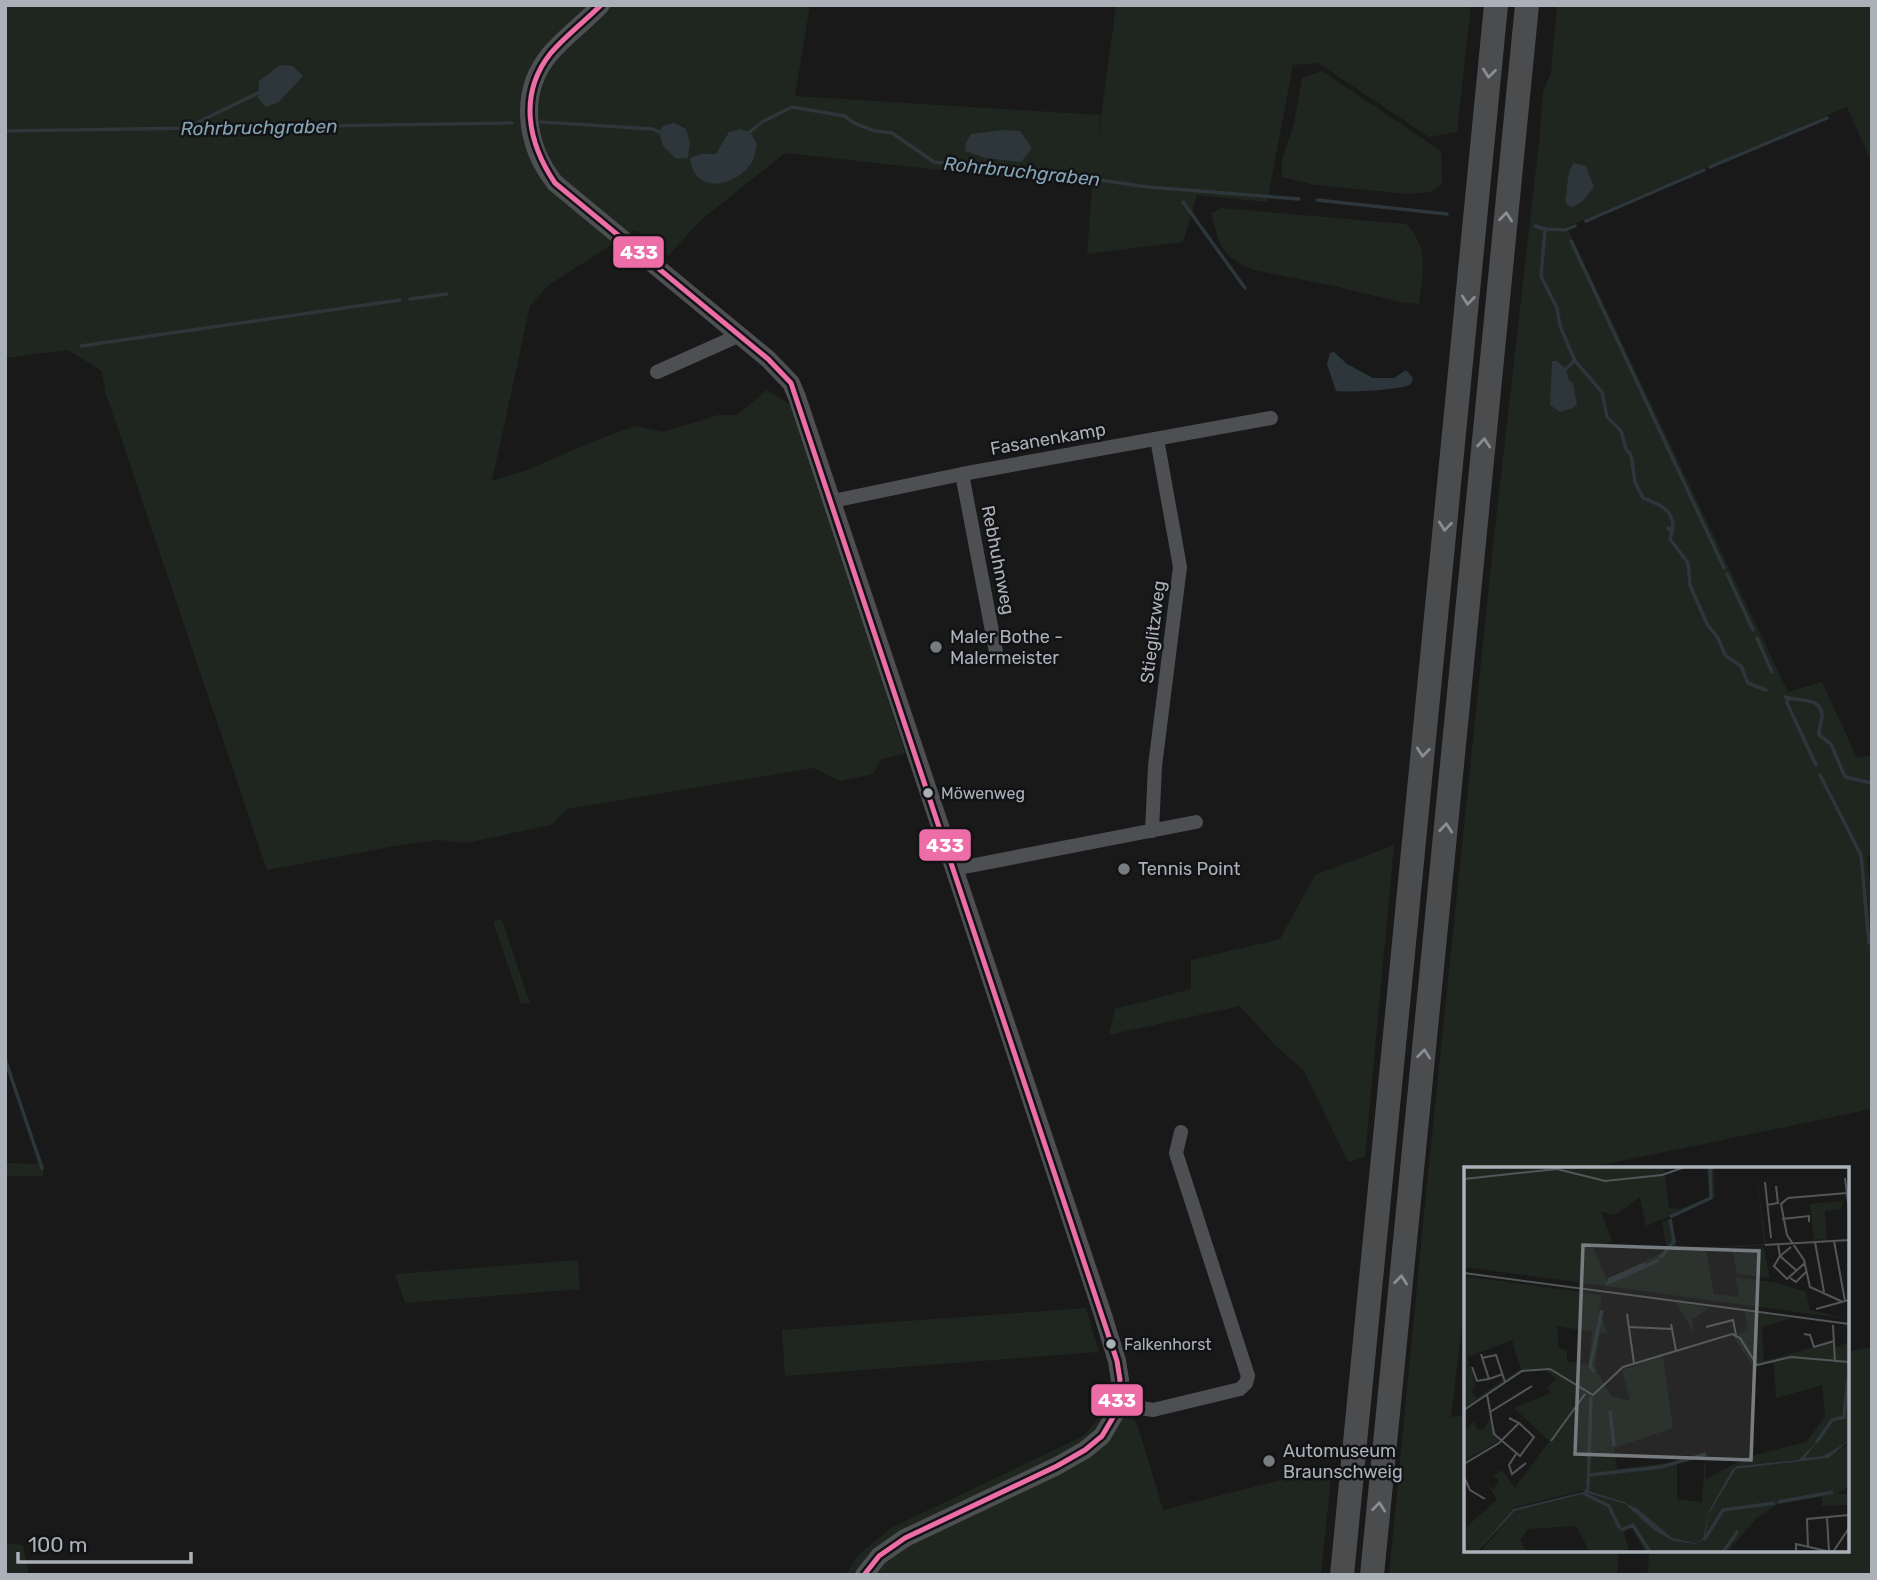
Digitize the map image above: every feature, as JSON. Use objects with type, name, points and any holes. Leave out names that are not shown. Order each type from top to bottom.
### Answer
[{"type":"highway","points":[[1342,1575],[1496,5]]},
{"type":"highway","points":[[1372,1575],[1527,5]]},
{"type":"street","points":[[601,5],[544,62],[533,84],[529,111],[530,130],[536,153],[555,183],[768,359],[790,383],[803,410],[1119,1370],[1118,1404],[1107,1430],[1085,1450],[905,1538],[879,1556],[864,1575]]},
{"type":"street","points":[[657,372],[740,335]]},
{"type":"street","name":"Fasanenkamp","points":[[833,501],[962,474],[1271,418]]},
{"type":"street","name":"Stieglitzweg","points":[[1152,831],[1155,766],[1180,567],[1157,439]]},
{"type":"street","name":"Rebhuhnweg","points":[[962,474],[996,652]]},
{"type":"street","points":[[954,869],[1196,822]]},
{"type":"street","points":[[1118,1404],[1137,1409],[1160,1409],[1240,1389],[1248,1376],[1176,1153],[1181,1132]]},
{"type":"shaded area","points":[[5,5],[810,5],[795,96],[1100,115],[1098,140],[1116,5],[1471,5],[1457,132],[1429,137],[1318,63],[1293,65],[1267,202],[1197,195],[1183,242],[1087,254],[1092,187],[785,153],[700,221],[668,256],[635,230],[547,286],[530,306],[492,481],[527,470],[635,426],[663,432],[718,415],[737,415],[767,390],[796,408],[905,754],[881,759],[873,774],[840,781],[814,768],[567,809],[551,825],[466,843],[439,840],[407,844],[267,870],[105,391],[102,371],[68,350],[5,358]]},
{"type":"shaded area","points":[[1557,5],[1872,5],[1872,163],[1847,107],[1567,227],[1788,692],[1822,682],[1857,758],[1872,755],[1872,854],[1867,856],[1872,899],[1872,1109],[1593,1167],[1464,1167],[1464,1309],[1451,1417],[1464,1415],[1464,1552],[1619,1552],[1617,1575],[1389,1575],[1494,537],[1543,91],[1551,73]]},
{"type":"shaded area","points":[[280,65],[293,66],[303,76],[279,102],[266,107],[258,98],[259,81]]},
{"type":"shaded area","points":[[1322,71],[1441,151],[1442,184],[1431,192],[1408,194],[1314,185],[1282,177],[1282,160],[1294,123],[1302,78]]},
{"type":"shaded area","points":[[674,123],[686,129],[690,143],[688,158],[676,159],[663,146],[659,132],[663,126]]},
{"type":"shaded area","points":[[740,129],[750,132],[757,144],[750,165],[743,173],[725,182],[715,184],[699,178],[693,170],[690,158],[700,154],[716,154],[729,132]]},
{"type":"shaded area","points":[[1020,131],[1032,148],[1021,162],[985,158],[965,151],[971,134]]},
{"type":"shaded area","points":[[1574,163],[1586,166],[1594,187],[1582,202],[1573,207],[1568,206],[1565,200],[1569,172]]},
{"type":"shaded area","points":[[1222,208],[1406,224],[1418,242],[1423,261],[1419,304],[1254,270],[1243,265],[1228,255],[1220,242],[1211,213]]},
{"type":"shaded area","points":[[1334,352],[1347,364],[1373,378],[1394,378],[1406,370],[1413,378],[1411,384],[1387,389],[1336,391],[1327,364],[1330,353]]},
{"type":"shaded area","points":[[1552,361],[1557,361],[1566,369],[1569,380],[1573,383],[1577,404],[1560,412],[1550,405]]},
{"type":"shaded area","points":[[1394,845],[1365,1157],[1348,1162],[1304,1071],[1275,1045],[1240,1006],[1109,1035],[1115,1009],[1191,989],[1191,960],[1280,939],[1315,875]]},
{"type":"shaded area","points":[[502,920],[530,1003],[521,1004],[493,921]]},
{"type":"shaded area","points":[[5,1163],[44,1164],[43,1176],[5,1176]]},
{"type":"shaded area","points":[[578,1260],[580,1289],[405,1303],[395,1274]]},
{"type":"shaded area","points":[[1086,1308],[1099,1352],[785,1376],[782,1330]]},
{"type":"shaded area","points":[[1872,1347],[1872,1575],[1647,1575],[1650,1552],[1849,1552],[1849,1352]]},
{"type":"shaded area","points":[[1107,1381],[1138,1426],[1163,1510],[1332,1467],[1321,1575],[846,1575],[857,1556],[891,1528],[1081,1437],[1101,1412],[1106,1398]]},
{"type":"shaded area","points":[[5,1543],[23,1545],[29,1575],[5,1575]]},
{"type":"waterway","points":[[188,127],[258,93]]},
{"type":"waterway","name":"Rohrbruchgraben","points":[[746,135],[762,122],[792,107],[845,116],[854,123],[875,131],[892,133],[934,162],[1030,170],[1148,187],[1299,199]]},
{"type":"waterway","points":[[1710,167],[1827,118]]},
{"type":"waterway","name":"Rohrbruchgraben","points":[[541,122],[653,129],[661,133]]},
{"type":"waterway","name":"Rohrbruchgraben","points":[[5,131],[512,123]]},
{"type":"waterway","points":[[1586,221],[1704,170]]},
{"type":"waterway","name":"Rohrbruchgraben","points":[[1317,200],[1447,214]]},
{"type":"waterway","points":[[1183,202],[1245,288]]},
{"type":"waterway","name":"Rohrbruchgraben","points":[[1535,226],[1545,229],[1541,276],[1557,308],[1560,326],[1575,361],[1602,392],[1607,417],[1621,431],[1626,449],[1631,455],[1635,482],[1643,498],[1660,505],[1671,517],[1673,529],[1668,528],[1672,533],[1670,539],[1688,563],[1690,585],[1707,624],[1718,638],[1725,655],[1741,666],[1748,683],[1766,690]]},
{"type":"waterway","points":[[1545,229],[1565,230],[1575,226]]},
{"type":"waterway","points":[[1571,241],[1724,568]]},
{"type":"waterway","points":[[410,299],[447,294]]},
{"type":"waterway","points":[[81,346],[400,300]]},
{"type":"waterway","points":[[1566,369],[1574,361]]},
{"type":"waterway","points":[[1727,574],[1753,630]]},
{"type":"waterway","points":[[1757,638],[1772,672]]},
{"type":"waterway","name":"Rohrbruchgraben","points":[[1785,697],[1809,701],[1818,706],[1822,717],[1819,735],[1831,744],[1845,777],[1872,783]]},
{"type":"waterway","points":[[1788,698],[1787,703],[1816,765]]},
{"type":"waterway","points":[[1820,775],[1861,855],[1869,943]]},
{"type":"waterway","points":[[5,1059],[42,1168]]},
{"type":"transit line","name":"433","points":[[601,5],[550,54],[533,86],[530,119],[538,152],[555,183],[768,359],[791,383],[1117,1361],[1120,1380],[1115,1414],[1102,1436],[1085,1450],[1057,1466],[905,1538],[879,1556],[864,1575]]},
{"type":"place","name":"Maler Bothe - Malermeister","points":[[936,647]]},
{"type":"place","name":"Möwenweg","points":[[928,793]]},
{"type":"place","name":"Tennis Point","points":[[1124,869]]},
{"type":"place","name":"Falkenhorst","points":[[1111,1344]]},
{"type":"place","name":"Automuseum Braunschweig","points":[[1269,1461]]}]
